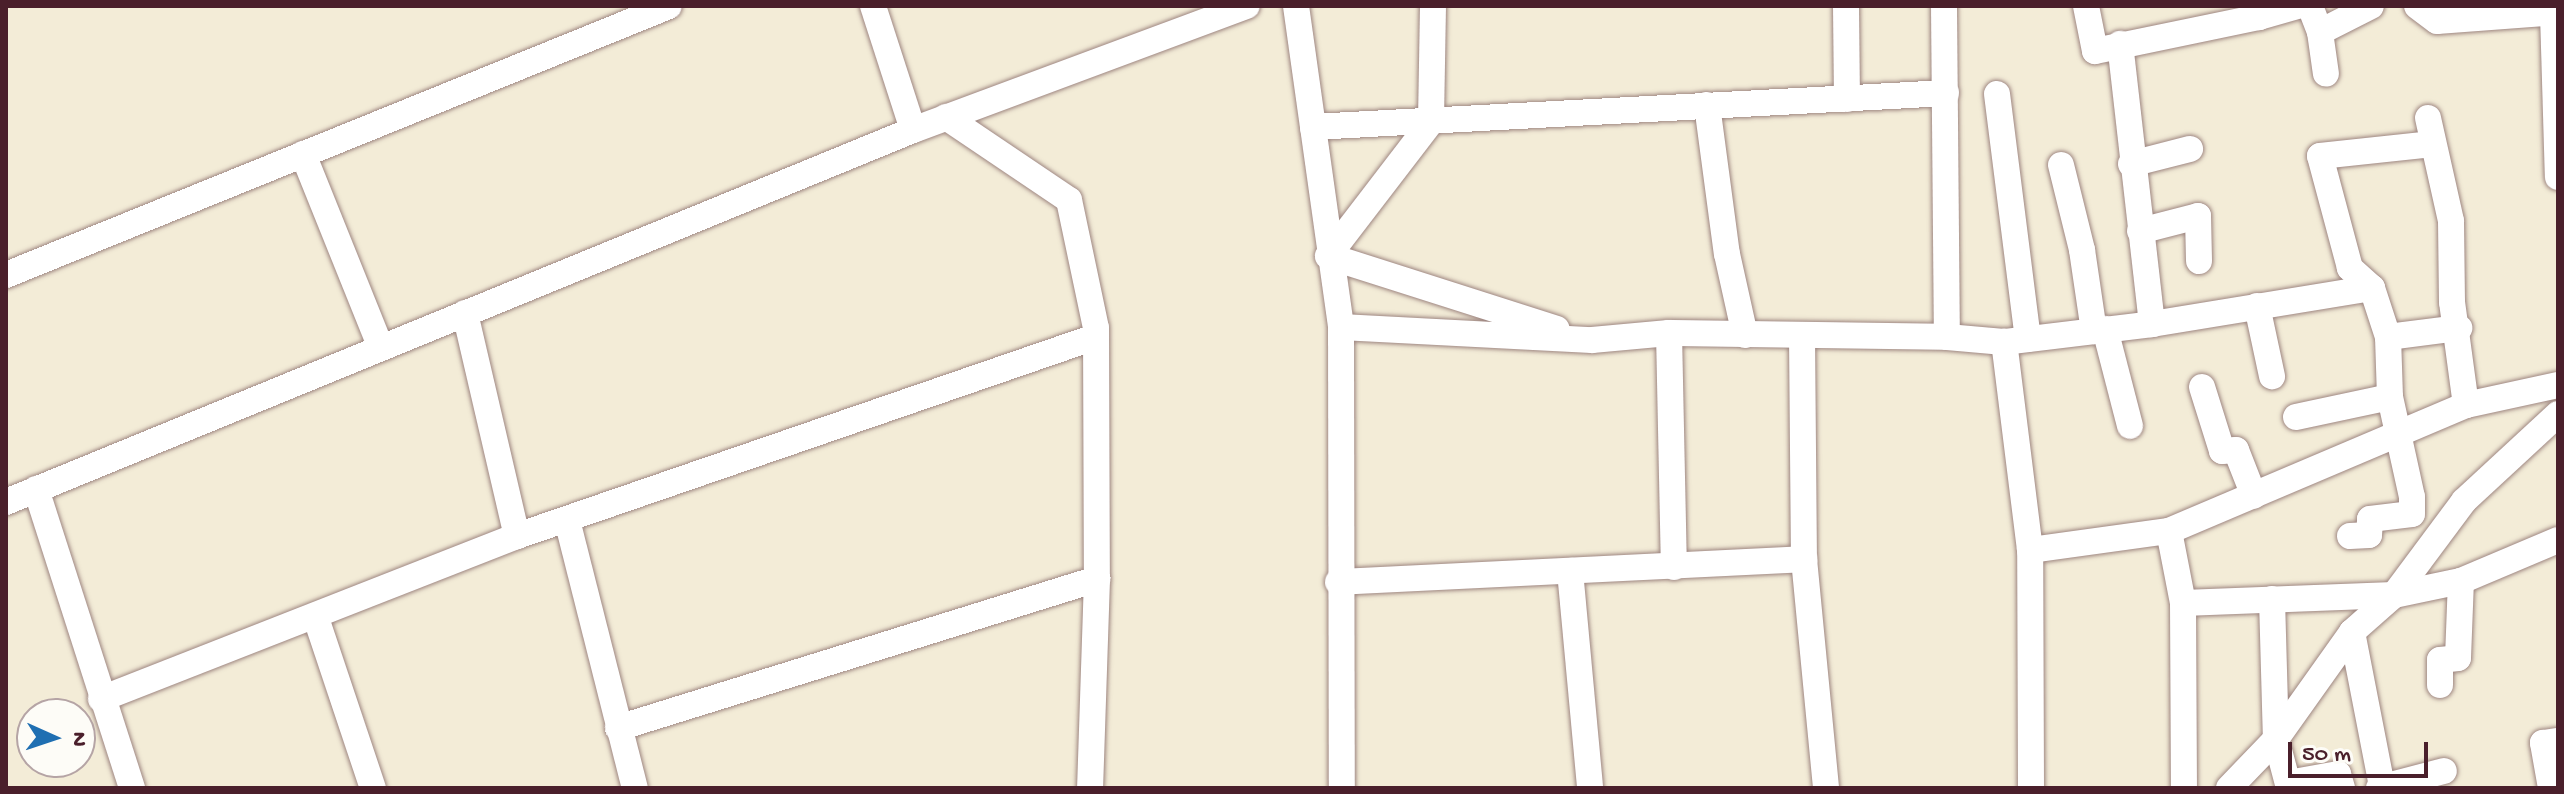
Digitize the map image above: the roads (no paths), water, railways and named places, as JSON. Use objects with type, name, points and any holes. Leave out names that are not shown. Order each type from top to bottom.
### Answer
[{"type":"street","points":[[6,275],[669,6]]},
{"type":"street","points":[[873,6],[913,130]]},
{"type":"street","points":[[6,502],[913,130],[1247,6]]},
{"type":"street","points":[[1296,6],[1307,138],[1341,327],[1338,582],[1342,788]]},
{"type":"street","points":[[1328,256],[1431,122],[1433,6]]},
{"type":"street","points":[[1846,6],[1847,99]]},
{"type":"street","points":[[1944,6],[1947,337]]},
{"type":"street","points":[[2086,6],[2095,51],[2257,12],[2297,6]]},
{"type":"street","points":[[2310,6],[2320,32],[2326,74]]},
{"type":"street","points":[[2320,32],[2371,6]]},
{"type":"street","points":[[2417,6],[2437,21],[2555,13],[2558,177]]},
{"type":"street","points":[[2120,44],[2131,164],[2152,324]]},
{"type":"street","points":[[1307,138],[1431,122],[1946,93]]},
{"type":"street","points":[[1997,94],[2030,550],[2031,788]]},
{"type":"street","points":[[1707,105],[1727,254],[1745,335]]},
{"type":"street","points":[[946,117],[1069,200],[1095,337],[1097,579],[1090,788]]},
{"type":"street","points":[[2350,536],[2369,535],[2370,519],[2412,514],[2390,397],[2388,337],[2372,288],[2350,268],[2320,156],[2430,131],[2451,221],[2452,302],[2459,328],[2466,405]]},
{"type":"street","points":[[2131,164],[2190,149]]},
{"type":"street","points":[[303,154],[381,348]]},
{"type":"street","points":[[2061,165],[2099,330],[2130,426]]},
{"type":"street","points":[[2140,231],[2198,216],[2199,261]]},
{"type":"street","points":[[1328,256],[1592,340]]},
{"type":"street","points":[[1341,327],[1592,340],[1669,333],[2016,340],[2152,324],[2372,288]]},
{"type":"street","points":[[2257,306],[2272,376]]},
{"type":"street","points":[[465,313],[517,536]]},
{"type":"street","points":[[2388,337],[2459,328]]},
{"type":"street","points":[[1669,333],[1674,567]]},
{"type":"street","points":[[1802,335],[1804,559],[1826,788]]},
{"type":"street","points":[[101,699],[316,618],[517,536],[1095,337]]},
{"type":"street","points":[[2030,550],[2169,531],[2466,405],[2558,385]]},
{"type":"street","points":[[2202,387],[2222,451],[2236,450],[2254,496]]},
{"type":"street","points":[[2296,417],[2390,397]]},
{"type":"street","points":[[2229,788],[2276,739],[2352,632],[2394,595],[2464,501],[2558,414]]},
{"type":"street","points":[[36,489],[132,788]]},
{"type":"street","points":[[567,520],[635,788]]},
{"type":"street","points":[[2169,531],[2183,603],[2184,788]]},
{"type":"street","points":[[2183,603],[2394,595],[2461,581],[2556,550]]},
{"type":"street","points":[[1338,582],[1804,559]]},
{"type":"street","points":[[1570,571],[1590,788]]},
{"type":"street","points":[[618,728],[1097,579]]},
{"type":"street","points":[[2440,685],[2440,660],[2458,658],[2461,581]]},
{"type":"street","points":[[2272,599],[2276,739],[2288,785],[2338,774],[2342,788]]},
{"type":"street","points":[[316,618],[373,788]]},
{"type":"street","points":[[2352,632],[2381,788],[2444,771]]},
{"type":"street","points":[[2551,788],[2543,743],[2558,741]]}]
